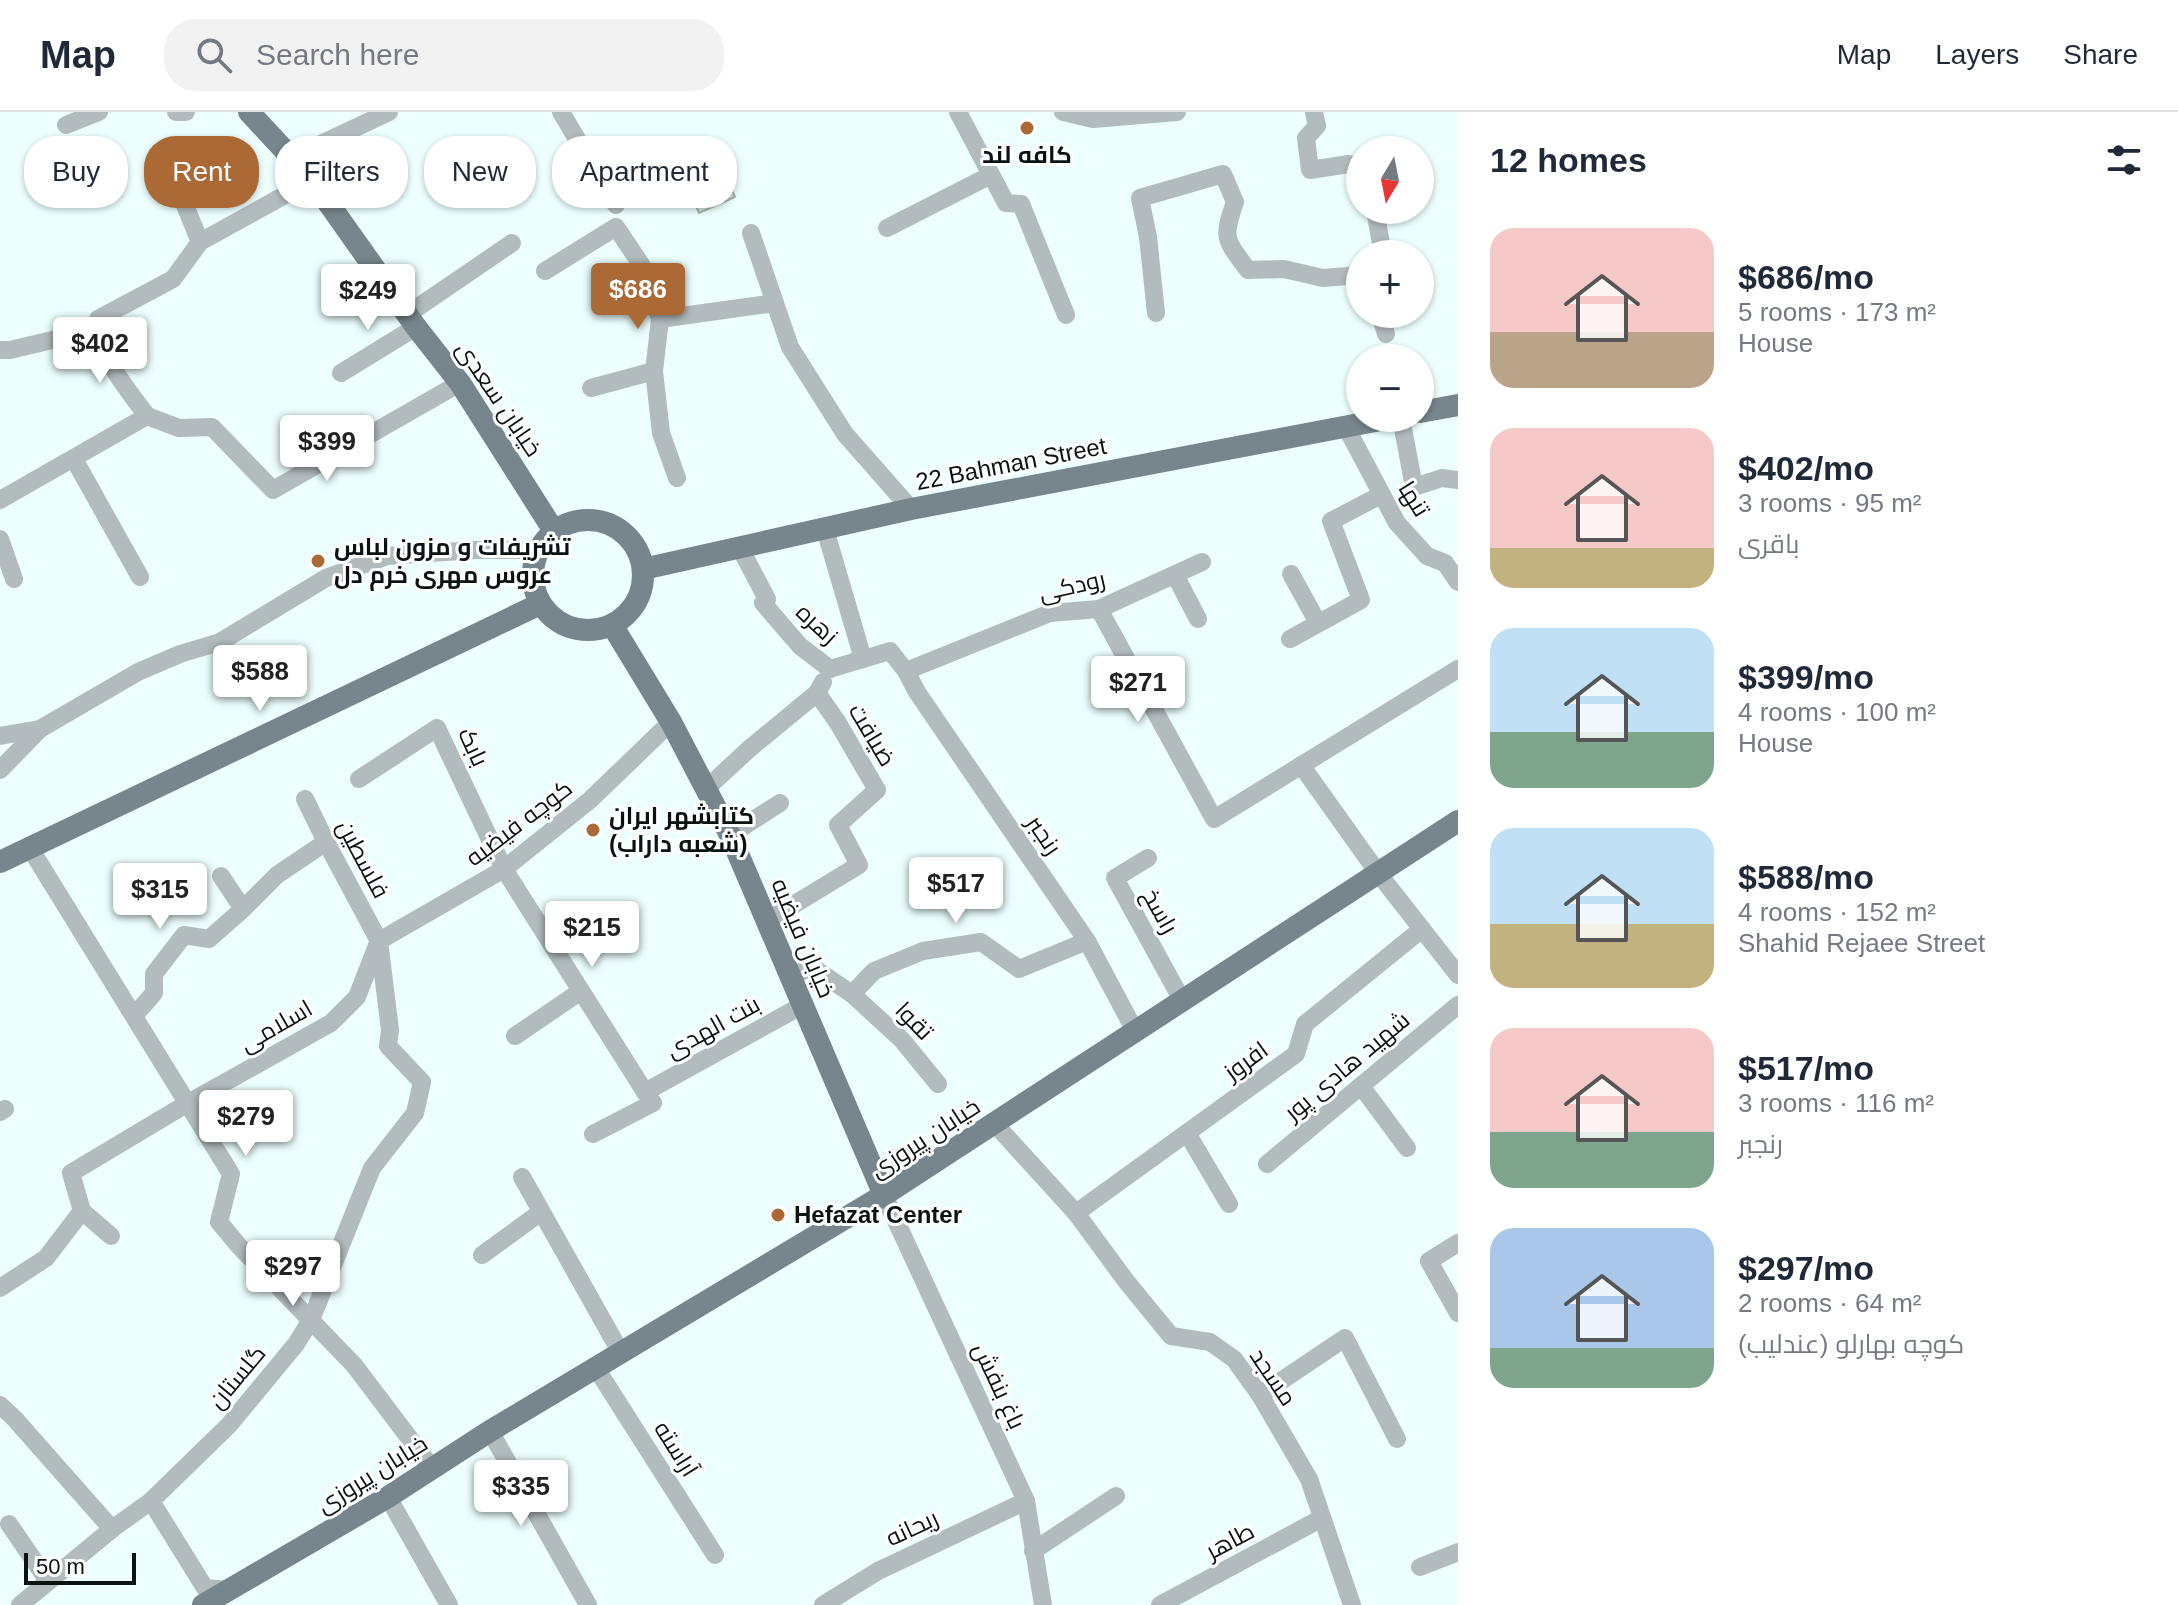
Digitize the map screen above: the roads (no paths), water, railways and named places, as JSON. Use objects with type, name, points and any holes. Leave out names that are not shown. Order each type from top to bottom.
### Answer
[{"type":"main road","name":"خیابان سعدی","points":[[249,112],[275,140]]},
{"type":"main road","name":"خیابان سعدی","points":[[332,208],[460,383],[554,531]]},
{"type":"main road","points":[[1434,409],[1458,405]]},
{"type":"main road","name":"22 Bahman Street","points":[[643,569],[911,509],[1346,427]]},
{"type":"main road","points":[[602,521],[630,539],[639,553],[643,582],[640,596],[624,618],[596,630],[580,630],[550,616],[540,604],[533,583],[534,560],[554,531],[568,523],[602,521]]},
{"type":"main road","points":[[0,862],[540,604]]},
{"type":"main road","name":"خیابان فیضیه","points":[[612,625],[671,722],[730,835],[884,1195]]},
{"type":"main road","name":"خیابان پیروزی","points":[[203,1605],[231,1598],[490,1431],[884,1195],[1458,821]]},
{"type":"street","points":[[66,125],[99,112]]},
{"type":"street","points":[[176,112],[186,112]]},
{"type":"street","points":[[335,136],[389,112]]},
{"type":"street","points":[[561,112],[575,136]]},
{"type":"street","points":[[958,112],[1006,203],[1021,204],[1066,315]]},
{"type":"street","points":[[1063,112],[1091,115],[1177,112]]},
{"type":"street","points":[[1314,112],[1317,126],[1306,138],[1310,170],[1346,164]]},
{"type":"street","points":[[1156,313],[1148,237],[1140,198],[1223,174],[1235,202],[1226,227],[1230,245],[1248,270],[1284,269],[1323,278],[1346,276]]},
{"type":"street","points":[[887,228],[991,175]]},
{"type":"street","points":[[275,200],[200,242],[173,279],[98,319],[95,330],[112,366],[147,416],[179,428],[212,427],[273,490],[460,383]]},
{"type":"street","points":[[186,208],[200,242]]},
{"type":"street","points":[[545,271],[616,227],[644,269],[660,319],[654,371],[661,433],[677,478]]},
{"type":"street","points":[[751,233],[790,347],[845,434],[911,509]]},
{"type":"street","points":[[341,373],[512,243]]},
{"type":"street","points":[[660,319],[775,303]]},
{"type":"street","points":[[1384,328],[1386,334]]},
{"type":"street","points":[[0,350],[95,330]]},
{"type":"street","points":[[591,388],[654,371]]},
{"type":"street","points":[[0,500],[147,416]]},
{"type":"street","name":"تنها","points":[[1349,432],[1397,523],[1427,556],[1445,563],[1458,582]]},
{"type":"street","points":[[1404,432],[1414,487]]},
{"type":"street","points":[[74,459],[140,577]]},
{"type":"street","points":[[1290,639],[1361,600],[1331,521],[1414,487],[1442,478],[1458,480]]},
{"type":"street","points":[[825,529],[863,659]]},
{"type":"street","points":[[0,539],[14,579]]},
{"type":"street","name":"زهره","points":[[707,788],[817,693],[830,669],[800,646],[763,603],[767,599],[740,548]]},
{"type":"street","points":[[0,770],[40,729],[138,672],[180,654],[220,642],[338,573],[387,556],[475,550],[538,550]]},
{"type":"street","name":"رودکی","points":[[906,671],[1050,613],[1099,609],[1202,562]]},
{"type":"street","points":[[1291,574],[1318,623]]},
{"type":"street","points":[[1175,575],[1198,619]]},
{"type":"street","points":[[1099,609],[1214,819],[1458,669]]},
{"type":"street","points":[[830,669],[890,651],[906,671]]},
{"type":"street","name":"رنجبر","points":[[906,671],[917,692],[1087,941],[1135,1031]]},
{"type":"street","name":"ضیافت","points":[[767,921],[859,865],[838,825],[877,790],[817,693]]},
{"type":"street","name":"کوچه فیضیه","points":[[379,941],[504,869],[590,800],[671,722]]},
{"type":"street","name":"بابک","points":[[359,779],[437,728],[504,869]]},
{"type":"street","points":[[0,736],[40,729]]},
{"type":"street","points":[[1301,765],[1378,873],[1458,975]]},
{"type":"street","name":"فلسطین","points":[[305,799],[379,941]]},
{"type":"street","points":[[730,835],[780,803]]},
{"type":"street","points":[[134,1016],[154,993],[154,974],[184,935],[209,939],[277,875],[326,842]]},
{"type":"street","points":[[30,848],[231,1174],[219,1222],[354,1365],[432,1468]]},
{"type":"street","name":"راسخ","points":[[1148,858],[1115,878],[1183,1002]]},
{"type":"street","points":[[504,869],[645,1092]]},
{"type":"street","points":[[221,876],[243,909]]},
{"type":"street","name":"افروز","points":[[1076,1213],[1296,1054],[1305,1024],[1422,929]]},
{"type":"street","name":"اسلامی","points":[[82,1211],[71,1173],[331,1023],[357,997],[379,941]]},
{"type":"street","name":"گلستان","points":[[20,1605],[151,1501],[229,1425],[296,1344],[311,1320],[372,1168],[415,1113],[422,1082],[388,1046],[390,1030],[379,941]]},
{"type":"street","points":[[852,994],[874,971],[923,951],[981,942],[1019,969],[1087,941]]},
{"type":"street","name":"تقوا","points":[[791,976],[812,967],[852,994],[902,1040],[938,1084]]},
{"type":"street","points":[[515,1036],[581,991]]},
{"type":"street","name":"بنت الهدی","points":[[593,1134],[653,1103],[645,1092],[803,1005]]},
{"type":"street","name":"شهید هادی پور","points":[[1267,1164],[1458,1005]]},
{"type":"street","points":[[1361,1086],[1407,1148]]},
{"type":"street","name":"مسجد","points":[[995,1124],[1076,1213],[1171,1336],[1210,1342],[1234,1359],[1260,1395],[1309,1479],[1352,1605]]},
{"type":"street","points":[[1187,1133],[1229,1204]]},
{"type":"street","points":[[522,1177],[621,1353]]},
{"type":"street","name":"باغ بنفش","points":[[884,1195],[1026,1501],[1043,1605]]},
{"type":"street","points":[[0,1288],[46,1258],[82,1211],[111,1236]]},
{"type":"street","points":[[482,1255],[541,1212]]},
{"type":"street","points":[[1458,1243],[1429,1261],[1458,1313]]},
{"type":"street","points":[[1260,1395],[1345,1338],[1397,1439]]},
{"type":"street","name":"آراسته","points":[[596,1368],[715,1555]]},
{"type":"street","points":[[5,1417],[112,1529]]},
{"type":"street","points":[[490,1431],[588,1605]]},
{"type":"street","points":[[1033,1551],[1116,1496]]},
{"type":"street","points":[[388,1497],[449,1605]]},
{"type":"street","points":[[151,1501],[205,1588],[231,1598]]},
{"type":"street","name":"ریحانه","points":[[823,1605],[878,1571],[1026,1501]]},
{"type":"street","name":"طاهر","points":[[1160,1605],[1322,1518]]},
{"type":"street","points":[[9,1524],[48,1581]]},
{"type":"street","points":[[1420,1567],[1458,1552]]},
{"type":"place","name":"كافه لند","points":[[1027,128]]},
{"type":"place","name":"تشریفات و مزون لباس عروس مهری خرم دل","points":[[318,561]]},
{"type":"place","name":"کتابشهر ایران (شعبه داراب)","points":[[593,830]]},
{"type":"place","name":"Hefazat Center","points":[[778,1215]]}]
